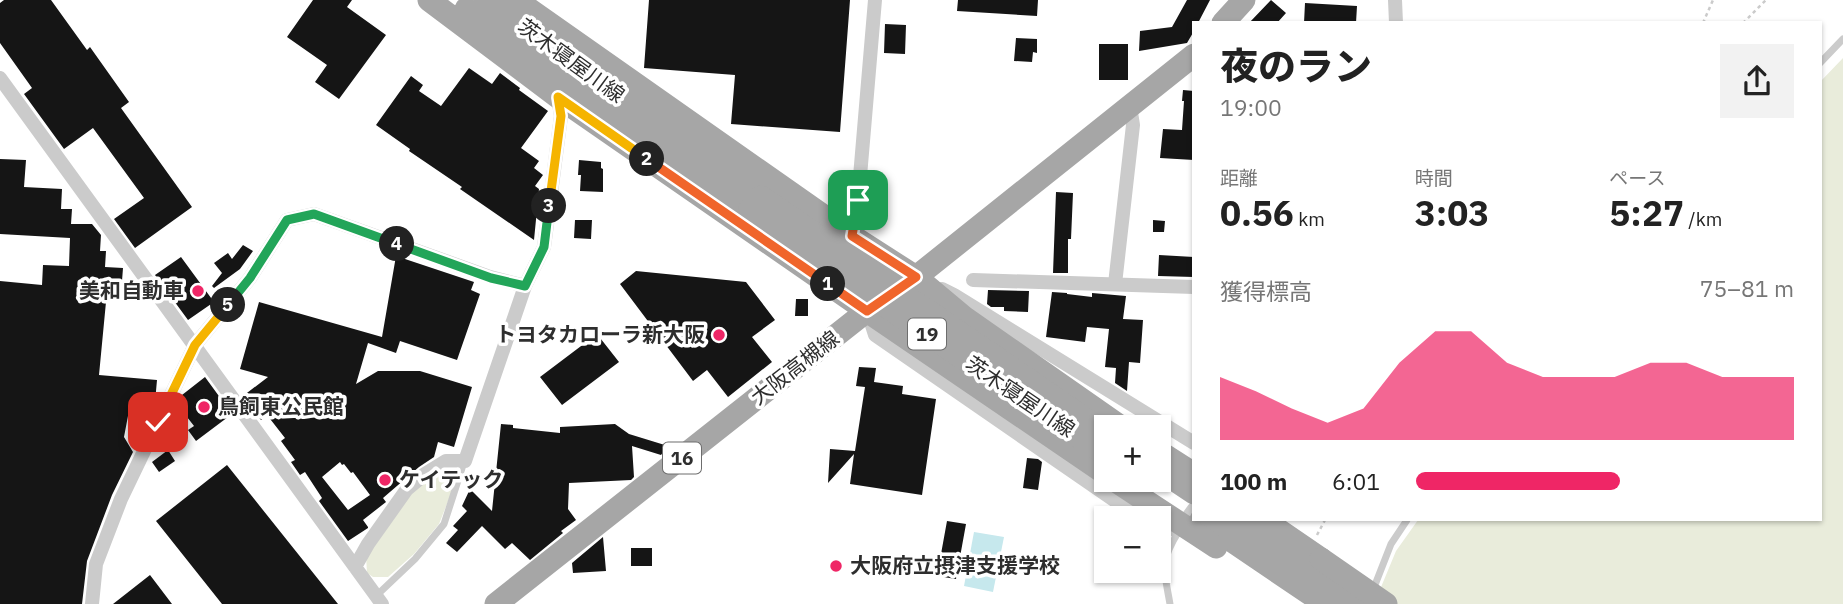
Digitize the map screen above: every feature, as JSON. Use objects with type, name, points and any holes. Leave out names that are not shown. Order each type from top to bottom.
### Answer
[{"type":"main road","points":[[429,0],[558,97],[867,311],[1094,460]]},
{"type":"main road","name":"茨木寝屋川線","points":[[453,0],[755,203],[1094,416]]},
{"type":"main road","name":"茨木寝屋川線","points":[[485,0],[755,203],[858,287],[1094,459]]},
{"type":"main road","points":[[1225,21],[1244,0]]},
{"type":"main road","points":[[526,3],[852,236],[916,277],[965,318],[1096,415]]},
{"type":"main road","name":"大阪高槻線","points":[[496,604],[867,311],[916,277],[1192,57]]},
{"type":"main road","points":[[1171,459],[1192,473]]},
{"type":"main road","points":[[1171,478],[1192,492]]},
{"type":"main road","points":[[1139,492],[1192,518]]},
{"type":"main road","points":[[1155,492],[1186,522]]},
{"type":"main road","points":[[1198,521],[1357,604]]},
{"type":"main road","points":[[1203,521],[1307,578],[1386,604]]},
{"type":"main road","points":[[1265,521],[1325,604]]},
{"type":"street","points":[[852,236],[858,200],[875,0]]},
{"type":"street","points":[[1395,0],[1396,21]]},
{"type":"street","points":[[0,78],[379,600]]},
{"type":"street","points":[[355,567],[407,489],[446,461],[465,461],[525,286],[544,247],[561,116],[558,97]]},
{"type":"street","points":[[1115,284],[1133,125],[1130,106]]},
{"type":"street","points":[[92,604],[96,564],[121,499],[195,345],[250,278],[287,220],[314,214],[491,278],[525,286]]},
{"type":"street","points":[[916,277],[954,295],[1192,442]]},
{"type":"street","points":[[973,280],[1192,287]]},
{"type":"street","points":[[867,311],[875,335],[1123,506]]},
{"type":"lane","points":[[1822,61],[1843,39]]},
{"type":"lane","points":[[379,600],[443,524],[465,461]]},
{"type":"lane","points":[[1367,604],[1391,544],[1407,521]]},
{"type":"lane","points":[[1170,604],[1163,568],[1168,548],[1186,522]]},
{"type":"path","points":[[1704,21],[1713,0]]},
{"type":"path","points":[[1746,21],[1766,0]]},
{"type":"path","points":[[1307,578],[1325,521]]},
{"type":"green space","points":[[1843,58],[1843,604],[1374,604],[1396,551],[1417,521],[1822,521],[1822,80]]},
{"type":"green space","points":[[451,467],[455,471],[456,481],[439,524],[414,554],[388,577],[373,577],[367,573],[366,555],[406,497],[441,468]]},
{"type":"water","points":[[974,532],[1004,537],[993,592],[964,586]]},
{"type":"building","points":[[4,0],[51,0],[87,50],[90,47],[129,102],[121,108],[192,207],[135,248],[114,219],[144,198],[93,128],[64,149],[24,94],[32,88],[0,43],[0,3]]},
{"type":"building","points":[[313,0],[352,0],[347,7],[386,35],[339,99],[315,82],[327,65],[287,37]]},
{"type":"building","points":[[649,0],[850,0],[840,132],[731,124],[735,75],[644,68]]},
{"type":"building","points":[[958,0],[1038,0],[1037,16],[957,11]]},
{"type":"building","points":[[1187,0],[1210,0],[1199,21],[1192,21],[1192,34],[1187,43],[1139,51],[1140,31],[1172,27]]},
{"type":"building","points":[[1271,0],[1286,13],[1279,21],[1251,21]]},
{"type":"building","points":[[1305,3],[1357,6],[1356,21],[1304,21]]},
{"type":"building","points":[[885,24],[906,25],[905,54],[884,53]]},
{"type":"building","points":[[1016,38],[1037,39],[1037,53],[1033,52],[1032,62],[1014,61]]},
{"type":"building","points":[[1099,44],[1128,44],[1128,80],[1099,80]]},
{"type":"building","points":[[469,68],[492,84],[500,73],[548,111],[521,148],[539,161],[534,168],[543,175],[535,186],[539,189],[534,240],[460,189],[462,187],[376,125],[411,76],[423,85],[419,91],[441,106]]},
{"type":"building","points":[[1183,90],[1192,91],[1192,160],[1160,158],[1163,129],[1182,130]]},
{"type":"building","points":[[0,159],[26,160],[24,187],[62,189],[61,209],[72,209],[71,224],[92,224],[101,235],[100,251],[106,251],[105,267],[123,268],[122,281],[108,281],[99,375],[157,380],[155,402],[131,400],[124,437],[133,452],[112,495],[87,561],[82,604],[0,604],[0,281],[42,285],[43,265],[69,266],[70,238],[0,234]]},
{"type":"building","points":[[579,160],[601,162],[603,192],[580,191]]},
{"type":"building","points":[[1056,192],[1073,193],[1071,239],[1068,239],[1068,273],[1053,273]]},
{"type":"building","points":[[575,220],[592,220],[591,239],[574,238]]},
{"type":"building","points":[[1153,220],[1165,221],[1164,232],[1153,232]]},
{"type":"building","points":[[243,245],[253,251],[240,269],[214,288],[212,286],[222,273],[214,263],[228,253],[232,259]]},
{"type":"building","points":[[1159,255],[1192,257],[1192,277],[1158,276]]},
{"type":"building","points":[[396,256],[474,282],[471,290],[480,294],[457,360],[400,341],[396,353],[368,343],[356,384],[378,371],[420,371],[472,387],[454,447],[438,442],[434,457],[383,498],[386,502],[363,520],[368,528],[348,541],[319,501],[322,498],[305,472],[300,475],[291,462],[295,460],[281,441],[285,438],[267,415],[261,420],[243,396],[268,377],[240,369],[259,302],[382,337]],"holes":[[[340,462],[353,472],[370,495],[348,510],[322,477]]]},
{"type":"building","points":[[181,257],[214,302],[188,320],[155,275]]},
{"type":"building","points":[[636,271],[746,282],[775,320],[752,337],[772,362],[728,397],[707,370],[693,381],[620,284]]},
{"type":"building","points":[[988,290],[1029,291],[1028,312],[1004,311],[1004,307],[991,307],[987,304]]},
{"type":"building","points":[[1052,292],[1092,297],[1092,293],[1126,296],[1123,319],[1143,320],[1140,363],[1129,362],[1127,391],[1115,383],[1116,368],[1105,367],[1109,329],[1087,327],[1085,342],[1046,337]]},
{"type":"building","points":[[796,299],[808,299],[808,316],[795,316]]},
{"type":"building","points":[[597,334],[619,362],[562,405],[540,377]]},
{"type":"building","points":[[859,367],[876,368],[874,382],[903,386],[902,394],[936,399],[922,495],[850,484],[854,454],[828,483],[830,449],[855,451],[865,387],[856,386]]},
{"type":"building","name":"鳥飼東公民館","points":[[205,377],[232,414],[196,441],[188,430],[194,426],[177,404],[182,395]]},
{"type":"building","points":[[501,424],[513,425],[513,428],[560,433],[560,427],[615,424],[629,434],[668,446],[661,455],[632,446],[634,477],[631,480],[569,483],[568,509],[576,520],[530,560],[512,543],[505,549],[482,526],[457,552],[446,543],[458,530],[453,526],[467,511],[462,506],[470,489],[492,511]]},
{"type":"building","points":[[168,450],[175,461],[159,472],[152,462]]},
{"type":"building","points":[[1027,458],[1042,462],[1038,490],[1023,488]]},
{"type":"building","points":[[227,465],[338,604],[222,604],[156,521]]},
{"type":"building","points":[[947,521],[966,524],[956,579],[937,576]]},
{"type":"building","points":[[603,537],[606,571],[573,573],[572,563]]},
{"type":"building","points":[[631,548],[652,548],[652,566],[631,566]]},
{"type":"building","points":[[150,575],[172,604],[113,604]]},
{"type":"place","name":"美和自動車","points":[[198,291]]},
{"type":"place","name":"トヨタカローラ新大阪","points":[[719,335]]},
{"type":"place","name":"鳥飼東公民館","points":[[204,407]]},
{"type":"place","name":"ケイテック","points":[[385,480]]},
{"type":"place","name":"大阪府立摂津支援学校","points":[[836,566]]},
{"type":"route","points":[[158,422],[195,345],[250,278],[287,220],[314,214],[491,278],[525,286],[544,247],[561,116],[558,97],[867,311],[916,277],[852,236],[858,200]]}]
